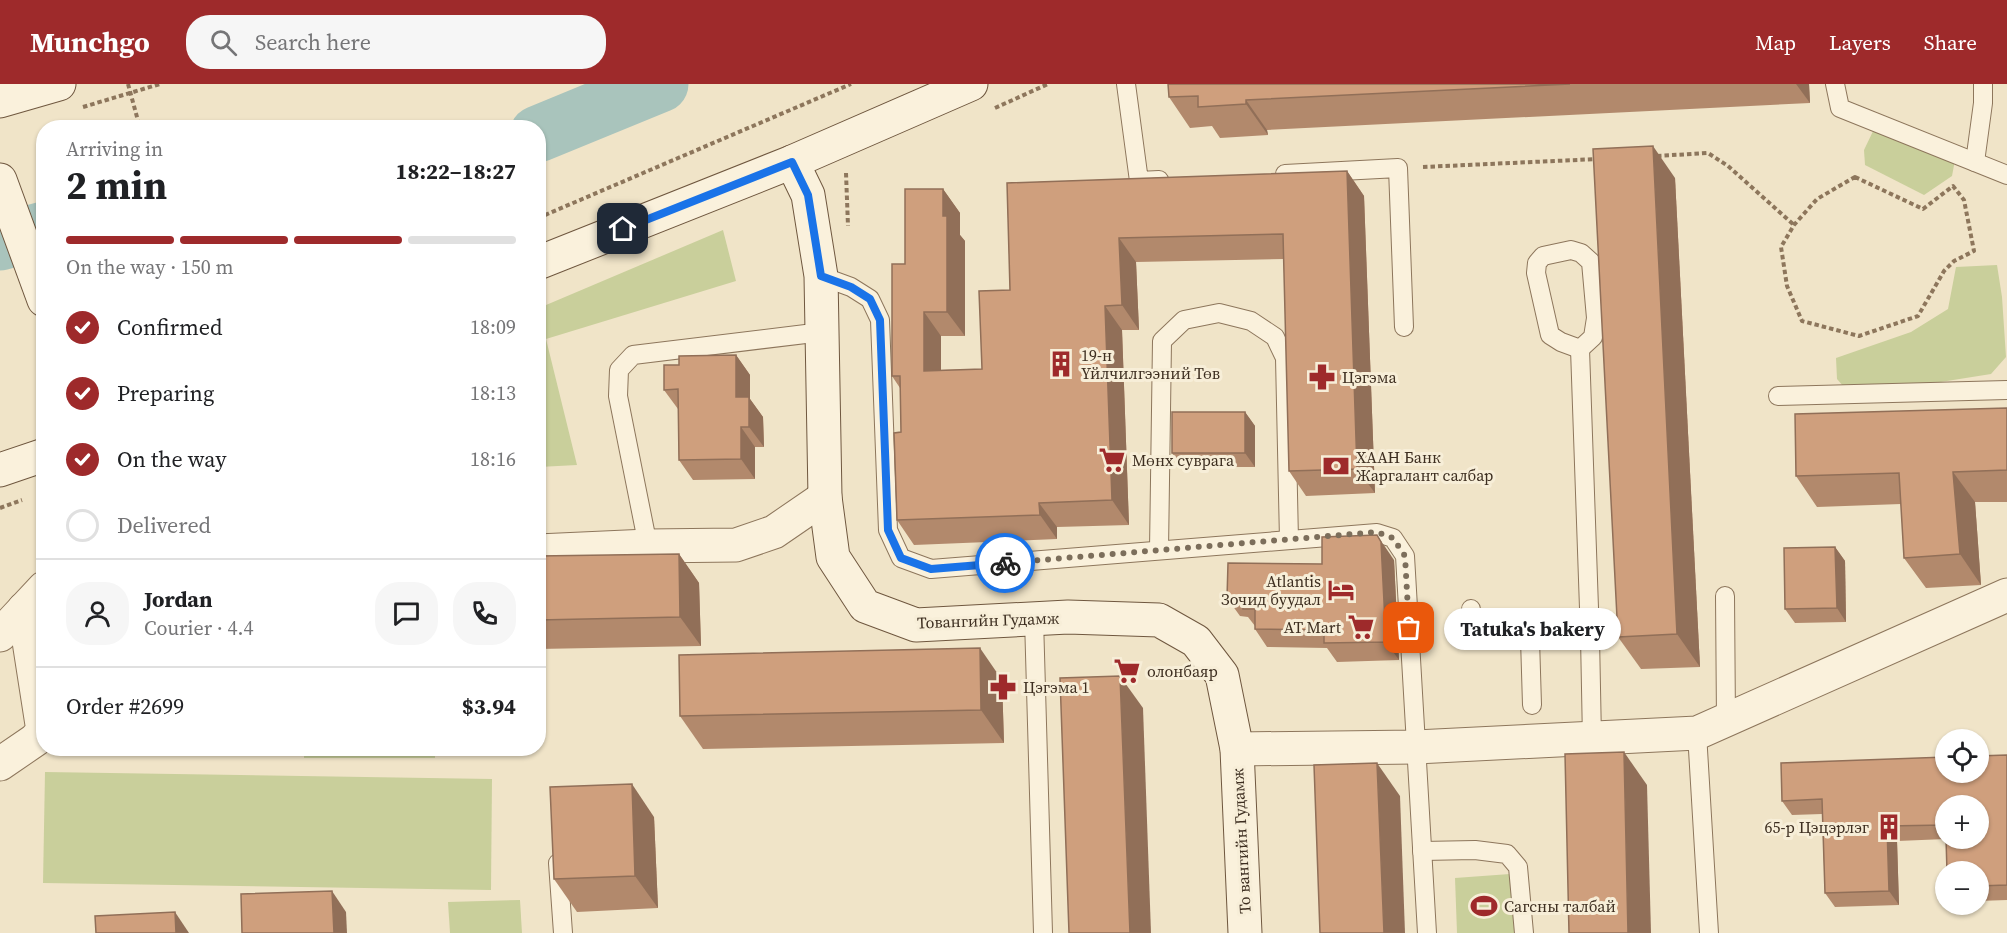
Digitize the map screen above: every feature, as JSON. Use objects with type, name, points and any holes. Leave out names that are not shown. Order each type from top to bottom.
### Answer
[{"type":"street","points":[[0,100],[59,84]]},
{"type":"street","points":[[546,260],[792,162],[971,84]]},
{"type":"street","name":"Товангийн Гудамж","points":[[792,162],[808,195],[821,276],[825,497],[833,557],[866,606],[916,625],[1068,617],[1159,620],[1197,641],[1222,675],[1237,749]]},
{"type":"street","points":[[0,180],[36,278]]},
{"type":"street","points":[[0,470],[36,458]]},
{"type":"street","points":[[546,551],[736,545],[774,532],[825,497]]},
{"type":"street","points":[[1237,749],[1416,747],[1697,733],[2007,595]]},
{"type":"street","points":[[0,635],[34,598]]},
{"type":"street","points":[[34,598],[36,627]]},
{"type":"street","points":[[0,764],[36,739]]},
{"type":"street","name":"То вангийн Гудамж","points":[[1237,749],[1245,933]]},
{"type":"lane","points":[[1126,84],[1139,181],[1174,180]]},
{"type":"lane","points":[[1835,84],[1840,108],[2007,175]]},
{"type":"lane","points":[[1975,162],[1983,104],[1983,84]]},
{"type":"lane","points":[[1269,175],[1398,168],[1404,327]]},
{"type":"lane","points":[[1580,349],[1550,335],[1536,273],[1537,263],[1543,256],[1571,250],[1581,253],[1591,262],[1596,318],[1593,337],[1580,349],[1592,740]]},
{"type":"lane","points":[[821,276],[851,287],[870,299],[880,320],[888,530],[901,558],[931,569],[1377,532],[1393,538],[1405,556],[1427,933]]},
{"type":"lane","points":[[1159,550],[1162,341],[1184,320],[1219,313],[1251,321],[1275,337],[1285,358],[1289,540]]},
{"type":"lane","points":[[648,546],[618,396],[619,370],[633,355],[822,333]]},
{"type":"lane","points":[[1778,396],[2007,390]]},
{"type":"lane","points":[[1725,596],[1726,720]]},
{"type":"lane","points":[[1470,609],[1472,640],[1590,637]]},
{"type":"lane","points":[[1034,619],[1043,933]]},
{"type":"lane","points":[[1530,639],[1532,705]]},
{"type":"lane","points":[[1697,733],[1709,933]]},
{"type":"lane","points":[[556,844],[563,933]]},
{"type":"lane","points":[[1422,850],[1475,850],[1507,854],[1518,867],[1524,933]]},
{"type":"path","points":[[129,84],[138,120]]},
{"type":"path","points":[[546,215],[851,84]]},
{"type":"path","points":[[1657,156],[1708,153],[1728,166],[1794,225]]},
{"type":"path","points":[[1398,168],[1610,158]]},
{"type":"path","points":[[1855,177],[1923,209],[1953,186],[1964,200],[1974,251],[1954,261],[1944,271],[1918,316],[1858,336],[1802,321],[1787,286],[1781,247],[1794,225],[1817,199],[1855,177]]},
{"type":"green space","points":[[1876,125],[1955,160],[1952,176],[1924,195],[1865,165],[1864,150]]},
{"type":"green space","points":[[723,230],[736,281],[546,339],[546,305]]},
{"type":"green space","points":[[1997,265],[2002,297],[2006,357],[1991,374],[1928,384],[1844,387],[1837,379],[1836,358],[1911,332],[1948,309],[1956,267]]},
{"type":"green space","points":[[546,339],[577,465],[546,467]]},
{"type":"green space","points":[[304,756],[435,756],[435,758],[304,758]]},
{"type":"green space","points":[[45,772],[492,779],[491,890],[43,883]]},
{"type":"green space","name":"Сагсны талбай","points":[[1510,874],[1515,933],[1457,933],[1455,878]]},
{"type":"green space","points":[[520,900],[522,933],[450,933],[448,902]]},
{"type":"building","points":[[1168,84],[1570,84],[1246,100],[1246,104],[1198,107],[1198,96],[1169,97]]},
{"type":"building","points":[[1653,146],[1677,634],[1618,637],[1593,149]]},
{"type":"building","name":"19-н Үйлчилгээний Төв","points":[[1347,171],[1357,469],[1289,471],[1283,234],[1119,238],[1122,305],[1105,306],[1112,500],[1039,503],[1040,515],[897,520],[894,433],[901,432],[900,376],[892,376],[892,264],[905,264],[905,189],[943,189],[943,216],[947,216],[947,312],[924,312],[924,371],[982,369],[979,291],[1010,290],[1007,183]]},
{"type":"building","points":[[736,355],[736,397],[749,397],[749,427],[741,427],[741,459],[679,460],[678,389],[664,390],[664,365],[679,365],[679,356]]},
{"type":"building","points":[[2007,408],[2007,470],[1953,472],[1960,554],[1904,558],[1899,473],[1796,476],[1795,414]]},
{"type":"building","points":[[1172,412],[1245,412],[1245,453],[1172,453]]},
{"type":"building","points":[[1377,535],[1381,542],[1386,642],[1324,643],[1324,630],[1255,629],[1255,609],[1243,609],[1243,599],[1227,598],[1228,563],[1322,564],[1322,537]]},
{"type":"building","points":[[1835,547],[1837,608],[1785,609],[1784,548]]},
{"type":"building","points":[[679,554],[680,617],[546,620],[546,556]]},
{"type":"building","points":[[980,648],[981,710],[680,716],[679,655]]},
{"type":"building","points":[[1120,676],[1130,933],[1069,933],[1060,678]]},
{"type":"building","points":[[1624,752],[1628,933],[1569,933],[1565,754]]},
{"type":"building","name":"65-р Цэцэрлэг","points":[[2007,755],[2007,885],[1989,886],[1989,861],[1947,861],[1946,849],[1989,849],[1989,795],[1935,795],[1935,825],[1887,826],[1889,891],[1825,893],[1822,799],[1782,801],[1781,763],[1935,757],[1935,783],[1989,783],[1989,756]]},
{"type":"building","points":[[1377,763],[1384,933],[1320,933],[1314,765]]},
{"type":"building","points":[[632,784],[635,876],[554,879],[550,787]]},
{"type":"building","points":[[332,891],[334,933],[242,933],[241,894]]},
{"type":"building","points":[[175,912],[176,933],[96,933],[95,916]]},
{"type":"waterway","points":[[546,131],[660,84]]},
{"type":"waterway","points":[[0,242],[36,232]]},
{"type":"way so far","points":[[1005,563],[1377,532],[1393,538],[1405,556],[1409,628]]},
{"type":"place","name":"19-н Үйлчилгээний Төв","points":[[1061,364]]},
{"type":"place","name":"Цэгэма","points":[[1322,377]]},
{"type":"place","name":"Мөнх суврага","points":[[1112,460]]},
{"type":"place","name":"ХААН Банк Жаргалант салбар","points":[[1336,466]]},
{"type":"place","name":"Atlantis Зочид буудал","points":[[1341,590]]},
{"type":"place","name":"AT Mart","points":[[1361,627]]},
{"type":"place","name":"Tatuka's bakery","points":[[1409,628]]},
{"type":"place","name":"олонбаяр","points":[[1127,671]]},
{"type":"place","name":"Цэгэма 1","points":[[1003,687]]},
{"type":"place","name":"65-р Цэцэрлэг","points":[[1889,827]]},
{"type":"place","name":"Сагсны талбай","points":[[1484,906]]},
{"type":"route","points":[[623,229],[792,162],[808,195],[821,276],[851,287],[870,299],[880,320],[888,530],[901,558],[931,569],[1005,563]]}]
